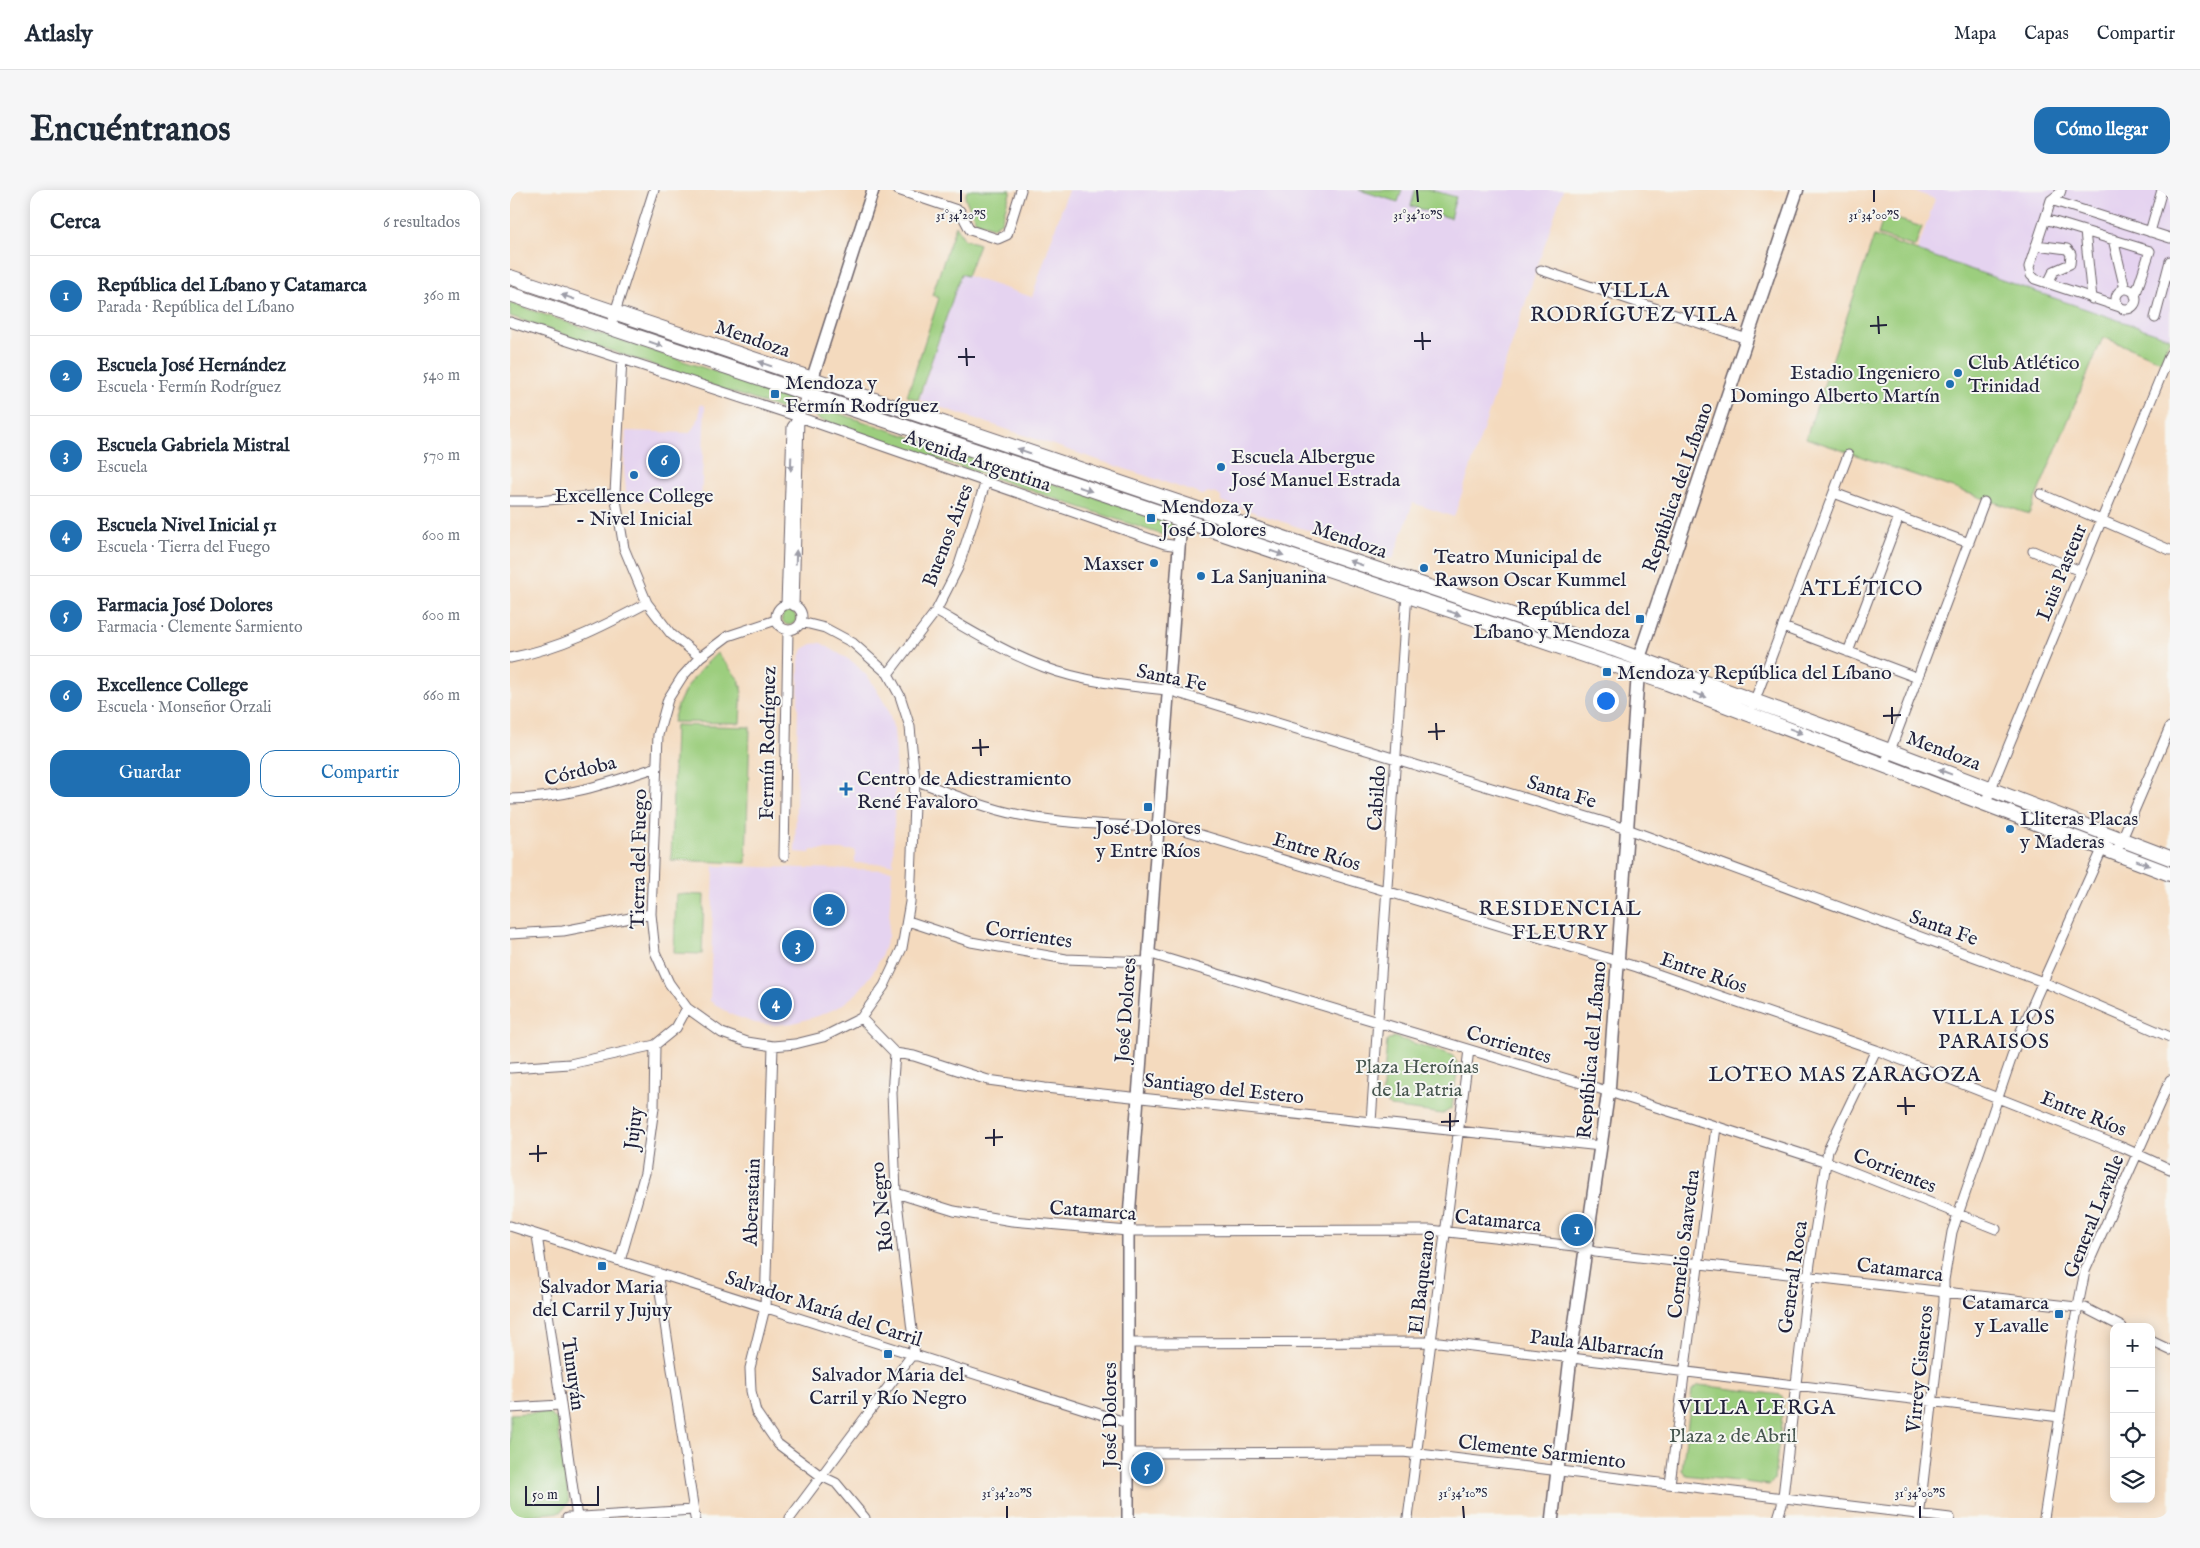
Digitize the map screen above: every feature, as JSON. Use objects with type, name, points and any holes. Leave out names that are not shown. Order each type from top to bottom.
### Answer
[{"type":"main road","name":"República del Líbano","points":[[1552,1518],[1570,1358],[1608,1093],[1638,658],[1797,190]]},
{"type":"main road","name":"Mendoza","points":[[510,277],[1638,658],[1755,700],[2170,858]]},
{"type":"main road","name":"Mendoza","points":[[510,294],[1637,674],[1885,764],[2170,874]]},
{"type":"street","points":[[610,328],[654,190]]},
{"type":"street","points":[[790,605],[799,417],[873,190]]},
{"type":"street","points":[[898,190],[960,211],[970,230],[998,239],[1007,235],[1021,190]]},
{"type":"street","points":[[2045,219],[2150,251],[2133,306],[2124,309],[2035,279],[2029,269],[2036,245],[2051,200],[2061,190]]},
{"type":"street","points":[[2150,232],[2162,190]]},
{"type":"street","points":[[2051,200],[2170,238]]},
{"type":"street","points":[[2085,231],[2092,299]]},
{"type":"street","points":[[2113,240],[2125,289]]},
{"type":"street","points":[[2036,245],[2067,249],[2071,254],[2070,264],[2054,271],[2048,283]]},
{"type":"street","points":[[2155,318],[2170,261]]},
{"type":"street","points":[[1541,270],[1747,339]]},
{"type":"street","points":[[2120,307],[2117,304],[2116,296],[2119,292],[2125,289],[2131,291],[2135,296]]},
{"type":"street","name":"Avenida Argentina","points":[[510,322],[799,417],[1165,544],[1179,546]]},
{"type":"street","name":"Luis Pasteur","points":[[1985,803],[2170,354]]},
{"type":"street","points":[[622,358],[615,494],[624,548],[647,603],[672,634],[700,657]]},
{"type":"street","points":[[1750,714],[1848,455]]},
{"type":"street","name":"Buenos Aires","points":[[888,674],[936,611],[958,568],[986,481]]},
{"type":"street","points":[[1834,493],[1969,543]]},
{"type":"street","points":[[510,501],[537,501],[615,494]]},
{"type":"street","points":[[2041,494],[2170,550]]},
{"type":"street","points":[[1885,764],[1984,502]]},
{"type":"street","name":"José Dolores","points":[[1128,1518],[1128,1231],[1181,521],[1186,506]]},
{"type":"street","points":[[1848,652],[1899,517]]},
{"type":"street","points":[[2033,552],[2080,571]]},
{"type":"street","name":"Cabildo","points":[[1371,1122],[1408,597],[1402,578]]},
{"type":"street","points":[[1408,597],[1432,588]]},
{"type":"street","points":[[510,658],[526,655],[584,636],[647,603]]},
{"type":"street","points":[[790,605],[801,613],[801,622],[796,628],[788,630],[780,627],[776,620],[778,611],[790,605]]},
{"type":"street","name":"Santa Fe","points":[[936,611],[1014,654],[1046,668],[1110,684],[1168,690],[1627,829],[2043,982],[2170,1037]]},
{"type":"street","name":"Tierra del Fuego","points":[[776,620],[728,636],[700,657],[682,677],[668,700],[658,735],[651,914],[655,952],[669,983],[686,1008],[722,1033],[747,1042],[773,1046],[795,1044],[823,1037],[861,1018],[884,986],[902,948],[908,921],[915,780],[910,727],[900,696],[888,674],[853,643],[825,628],[801,622]]},
{"type":"street","points":[[1783,628],[1918,678]]},
{"type":"street","name":"Fermín Rodríguez","points":[[784,856],[788,630]]},
{"type":"street","points":[[2116,853],[2170,727]]},
{"type":"street","name":"Córdoba","points":[[510,800],[533,799],[586,790],[657,767]]},
{"type":"street","name":"Entre Ríos","points":[[915,780],[970,801],[1020,815],[1080,824],[1158,824],[1618,961],[1876,1050],[2137,1154],[2170,1169]]},
{"type":"street","name":"Virrey Cisneros","points":[[1920,1516],[1952,1232],[2020,1033],[2108,834]]},
{"type":"street","points":[[510,934],[563,931],[651,914]]},
{"type":"street","name":"Corrientes","points":[[908,921],[971,942],[1066,959],[1148,958],[1378,1022],[1826,1162],[1996,1229]]},
{"type":"street","points":[[510,1068],[570,1064],[655,1045],[676,1028],[686,1008]]},
{"type":"street","points":[[861,1018],[895,1053]]},
{"type":"street","name":"Jujuy","points":[[620,1262],[645,1173],[654,1108],[655,1045]]},
{"type":"street","name":"Aberastain","points":[[773,1046],[765,1308],[750,1368],[751,1391],[756,1412],[778,1444],[821,1476],[836,1483],[865,1518]]},
{"type":"street","name":"El Baqueano","points":[[1408,1518],[1469,1050]]},
{"type":"street","name":"General Roca","points":[[1778,1518],[1783,1498],[1809,1276],[1828,1150],[1876,1050]]},
{"type":"street","name":"Santiago del Estero","points":[[895,1053],[914,1056],[988,1080],[1044,1088],[1138,1096],[1601,1146]]},
{"type":"street","name":"Río Negro","points":[[895,1053],[892,1093],[896,1194],[913,1356]]},
{"type":"street","name":"General Lavalle","points":[[2044,1518],[2085,1271],[2170,1080]]},
{"type":"street","name":"Cornelio Saavedra","points":[[1670,1484],[1716,1127]]},
{"type":"street","name":"Catamarca","points":[[896,1194],[954,1211],[1002,1219],[1128,1231],[1430,1230],[1698,1264],[2085,1308],[2114,1323]]},
{"type":"street","name":"Salvador María del Carril","points":[[510,1226],[913,1356],[1128,1422]]},
{"type":"street","name":"Tunuyán","points":[[538,1234],[577,1518]]},
{"type":"street","points":[[567,1518],[694,1514],[657,1272]]},
{"type":"street","name":"Paula Albarracín","points":[[1128,1342],[1431,1342],[2060,1417]]},
{"type":"street","points":[[2155,1343],[2170,1350]]},
{"type":"street","points":[[790,1518],[913,1356]]},
{"type":"street","points":[[510,1408],[560,1405]]},
{"type":"street","name":"Clemente Sarmiento","points":[[1128,1453],[1416,1454],[1920,1516],[1950,1518]]},
{"type":"shaded area","points":[[1068,190],[1563,190],[1454,517],[1413,503],[1393,559],[1221,501],[1221,497],[1217,494],[1208,492],[1203,495],[919,400],[961,274],[1032,297]]},
{"type":"shaded area","points":[[1910,190],[2170,190],[2170,338],[1917,251],[1935,199]]},
{"type":"shaded area","points":[[700,404],[705,406],[701,504],[627,500],[624,470],[626,431],[690,433],[699,418]]},
{"type":"shaded area","name":"Centro de Adiestramiento René Favaloro","points":[[821,643],[853,662],[869,678],[887,707],[894,730],[896,753],[893,864],[855,863],[855,850],[795,852],[799,660],[803,649],[812,644]]},
{"type":"shaded area","points":[[714,866],[892,870],[888,936],[881,957],[871,976],[856,994],[839,1007],[818,1016],[793,1023],[775,1025],[755,1023],[732,1015],[710,1001]]},
{"type":"green space","points":[[967,190],[1011,190],[1001,222],[993,227],[976,221],[965,198]]},
{"type":"green space","points":[[1359,190],[1402,190],[1398,202]]},
{"type":"green space","points":[[1415,190],[1431,190],[1456,197],[1450,218],[1411,206]]},
{"type":"green space","points":[[1884,215],[1922,227],[1915,247],[1878,235]]},
{"type":"green space","points":[[956,225],[964,239],[979,244],[967,276],[961,274],[918,400],[907,396],[939,298],[932,295]]},
{"type":"green space","name":"Club Atlético Trinidad","points":[[1874,236],[2170,338],[2161,361],[2103,337],[2029,514],[1806,438]]},
{"type":"green space","points":[[510,303],[788,396],[791,400],[789,408],[784,410],[510,316]]},
{"type":"green space","points":[[822,408],[1170,522],[1172,526],[1170,534],[1166,536],[818,419],[816,416],[818,410]]},
{"type":"green space","points":[[786,611],[792,611],[796,618],[792,625],[786,625],[782,621],[782,615]]},
{"type":"green space","points":[[717,653],[740,681],[740,686],[742,686],[740,723],[673,722],[679,702],[689,684]]},
{"type":"green space","points":[[675,725],[750,727],[746,863],[671,860]]},
{"type":"green space","points":[[676,894],[704,895],[702,954],[674,953]]},
{"type":"green space","name":"Plaza Heroínas de la Patria","points":[[1394,1037],[1452,1055],[1458,1064],[1452,1108],[1443,1114],[1391,1107],[1382,1098],[1387,1041]]},
{"type":"green space","name":"Plaza 2 de Abril","points":[[1699,1385],[1781,1395],[1784,1400],[1774,1480],[1769,1485],[1686,1475],[1682,1470],[1692,1390]]},
{"type":"green space","points":[[547,1412],[557,1420],[569,1502],[561,1512],[510,1517],[510,1414]]},
{"type":"place","name":"Club Atlético Trinidad","points":[[1958,373]]},
{"type":"place","name":"Estadio Ingeniero Domingo Alberto Martín","points":[[1950,384]]},
{"type":"place","name":"Mendoza y Fermín Rodríguez","points":[[775,394]]},
{"type":"place","name":"Excellence College","points":[[664,461]]},
{"type":"place","name":"Escuela Albergue José Manuel Estrada","points":[[1221,467]]},
{"type":"place","name":"Excellence College - Nivel Inicial","points":[[634,475]]},
{"type":"place","name":"Mendoza y José Dolores","points":[[1151,518]]},
{"type":"place","name":"Maxser","points":[[1154,563]]},
{"type":"place","name":"Teatro Municipal de Rawson Oscar Kummel","points":[[1424,568]]},
{"type":"place","name":"La Sanjuanina","points":[[1201,576]]},
{"type":"place","name":"República del Líbano y Mendoza","points":[[1640,619]]},
{"type":"place","name":"Mendoza y República del Líbano","points":[[1607,672]]},
{"type":"place","name":"Centro de Adiestramiento René Favaloro","points":[[846,789]]},
{"type":"place","name":"José Dolores y Entre Ríos","points":[[1148,807]]},
{"type":"place","name":"Lliteras Placas y Maderas","points":[[2010,829]]},
{"type":"place","name":"Escuela José Hernández","points":[[829,910]]},
{"type":"place","name":"Escuela Gabriela Mistral","points":[[798,946]]},
{"type":"place","name":"Escuela Nivel Inicial 51","points":[[776,1004]]},
{"type":"place","name":"República del Líbano y Catamarca","points":[[1577,1230]]},
{"type":"place","name":"Salvador Maria del Carril y Jujuy","points":[[602,1266]]},
{"type":"place","name":"Catamarca y Lavalle","points":[[2059,1314]]},
{"type":"place","name":"Salvador Maria del Carril y Río Negro","points":[[888,1354]]},
{"type":"place","name":"Farmacia José Dolores","points":[[1147,1468]]},
{"type":"district","name":"VILLA RODRÍGUEZ VILA","points":[[1634,302]]},
{"type":"district","name":"ATLÉTICO","points":[[1862,588]]},
{"type":"district","name":"RESIDENCIAL FLEURY","points":[[1560,920]]},
{"type":"district","name":"VILLA LOS PARAISOS","points":[[1994,1029]]},
{"type":"district","name":"LOTEO MAS ZARAGOZA","points":[[1845,1074]]},
{"type":"district","name":"VILLA LERGA","points":[[1757,1407]]}]
